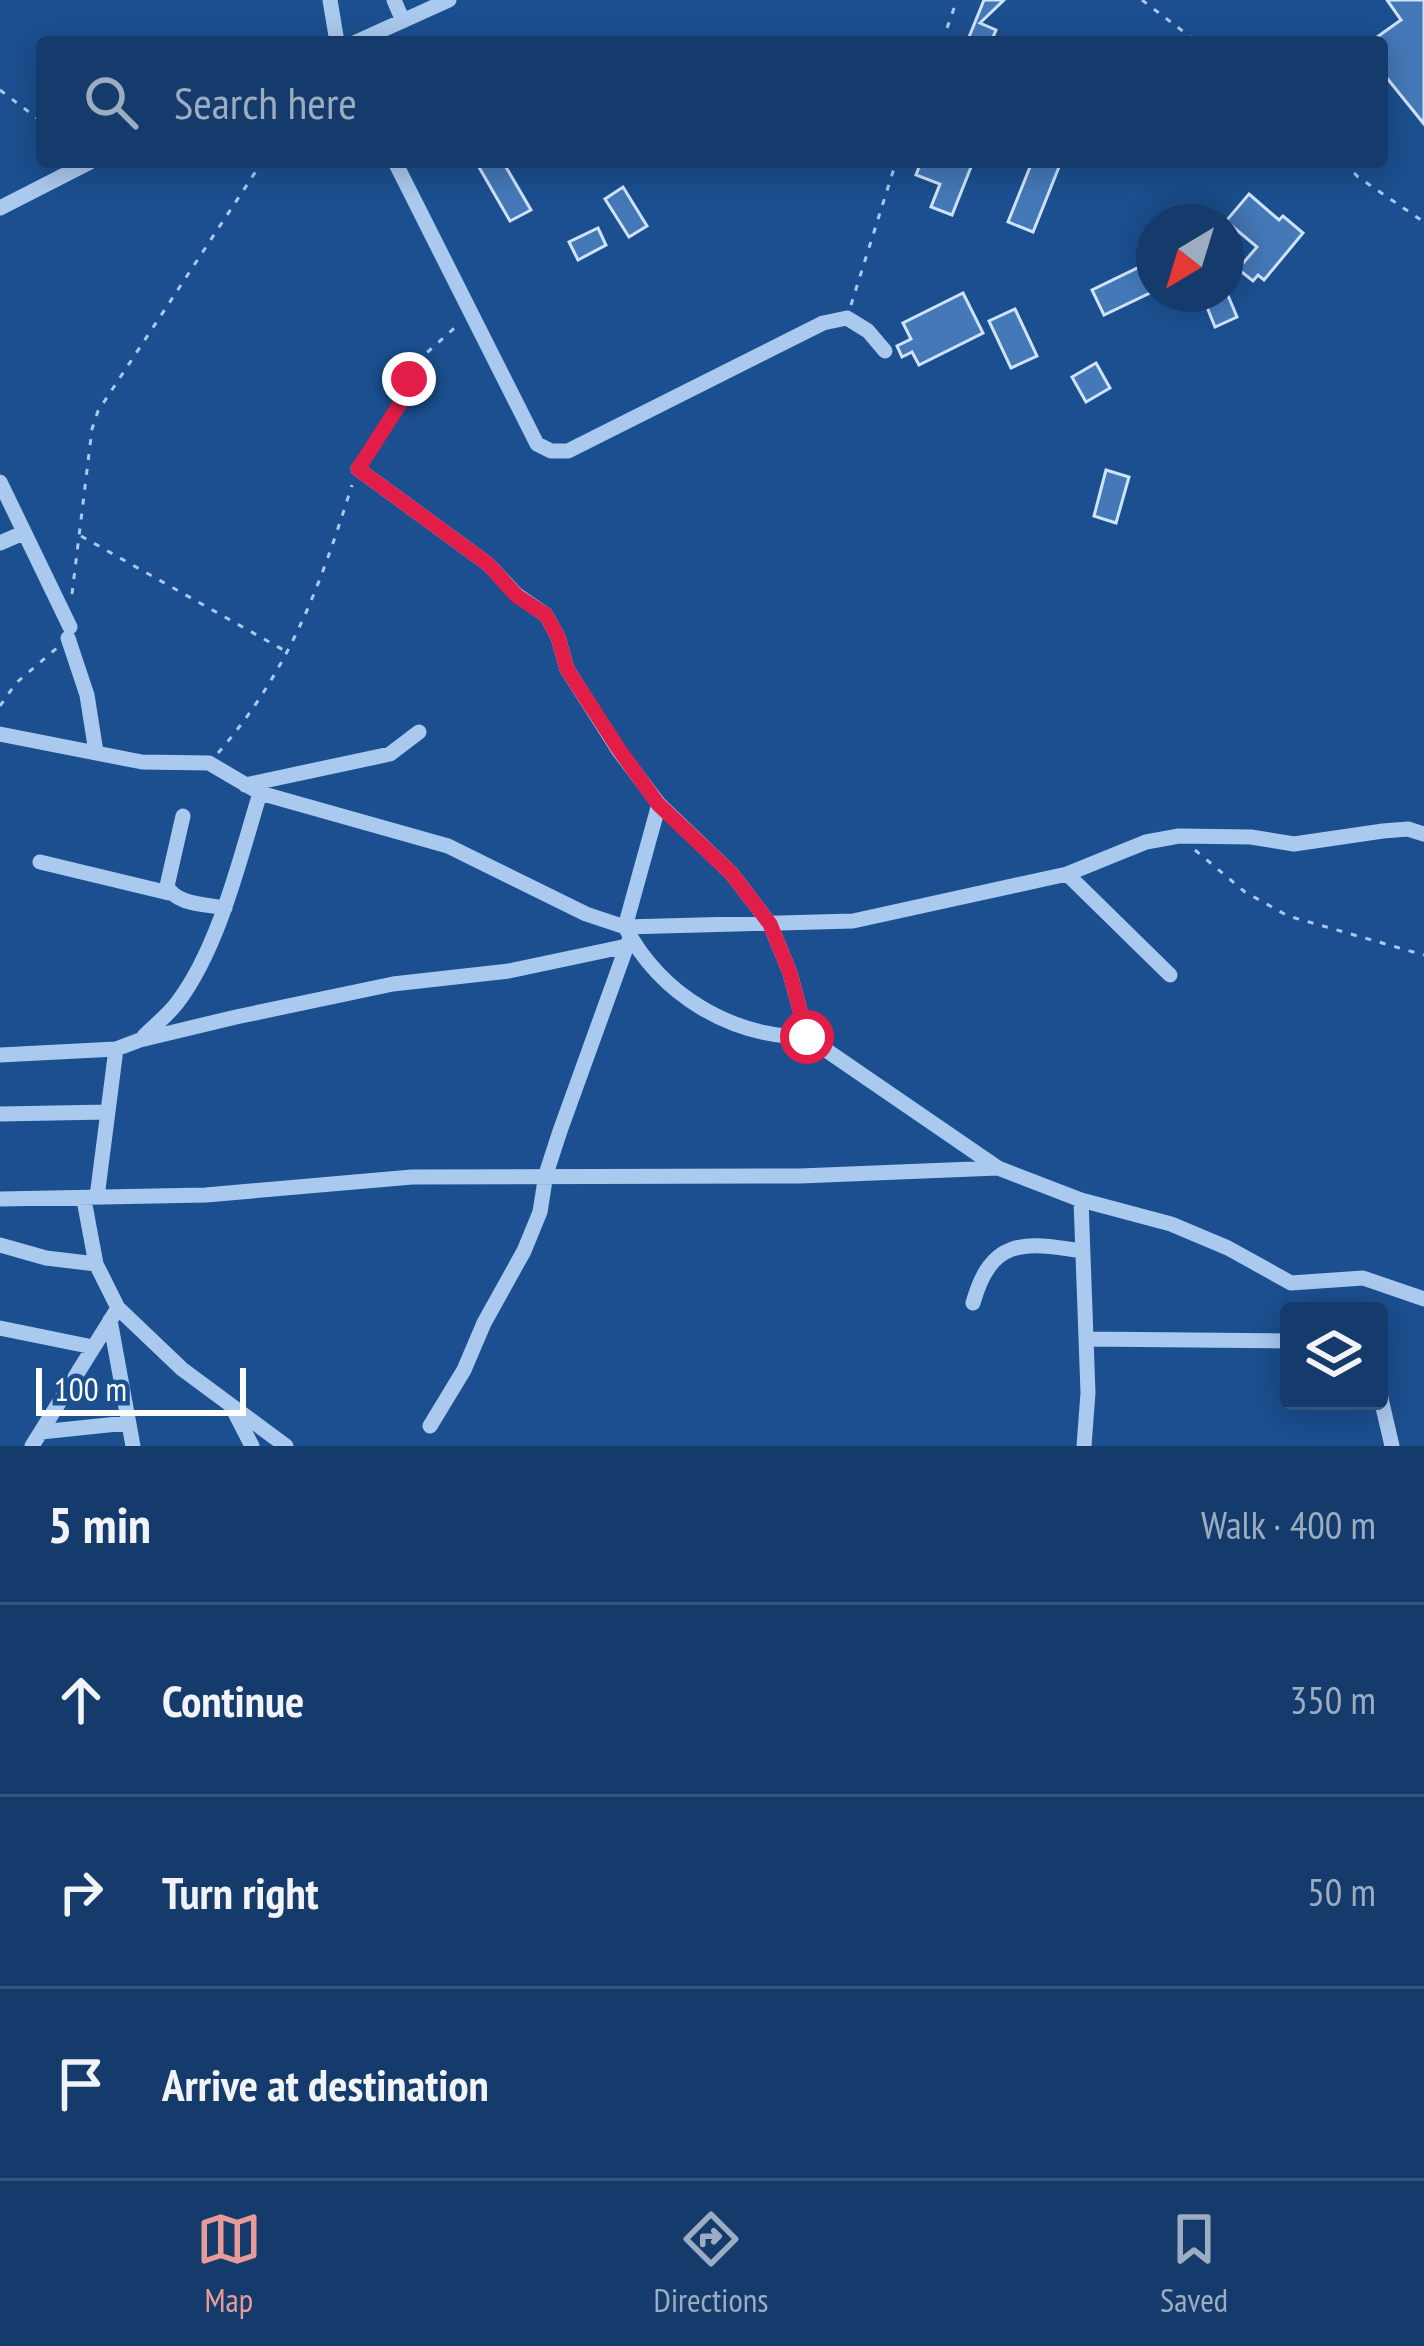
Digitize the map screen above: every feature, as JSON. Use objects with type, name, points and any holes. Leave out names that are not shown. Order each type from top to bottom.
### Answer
[{"type":"street","points":[[330,0],[336,36]]},
{"type":"street","points":[[394,0],[403,21]]},
{"type":"street","points":[[369,36],[449,0]]},
{"type":"street","points":[[0,208],[78,168]]},
{"type":"street","points":[[397,168],[537,444],[551,451],[568,451],[824,323],[847,318],[885,350]]},
{"type":"street","points":[[358,469],[488,564],[517,596],[546,615],[567,669],[658,804],[732,874],[770,924],[790,973],[807,1037]]},
{"type":"street","points":[[0,482],[69,632],[87,695],[96,752]]},
{"type":"street","points":[[0,543],[23,533]]},
{"type":"street","points":[[253,789],[390,754],[419,732]]},
{"type":"street","points":[[0,734],[142,762],[209,764],[253,789],[448,846],[627,936],[701,1010],[726,1024],[777,1037],[807,1037],[998,1168],[1081,1199],[1172,1224],[1291,1283],[1363,1278],[1424,1299]]},
{"type":"street","points":[[140,1040],[177,1003],[225,908],[253,789]]},
{"type":"street","points":[[430,1426],[464,1370],[540,1212],[546,1174],[627,936],[658,804]]},
{"type":"street","points":[[169,893],[166,886],[183,816]]},
{"type":"street","points":[[0,1055],[116,1049],[393,984],[509,971],[627,936],[853,921],[1067,874],[1146,842],[1179,836],[1251,837],[1294,844],[1383,831],[1424,833]]},
{"type":"street","points":[[40,862],[225,908]]},
{"type":"street","points":[[1067,874],[1170,975]]},
{"type":"street","points":[[116,1049],[91,1199],[96,1264],[114,1314],[134,1446]]},
{"type":"street","points":[[0,1114],[108,1112]]},
{"type":"street","points":[[0,1199],[206,1195],[412,1177],[800,1176],[998,1168]]},
{"type":"street","points":[[1081,1199],[1087,1339],[1084,1446]]},
{"type":"street","points":[[0,1245],[46,1258],[96,1264]]},
{"type":"street","points":[[973,1304],[993,1257],[1026,1246],[1082,1251]]},
{"type":"street","points":[[36,1439],[114,1314]]},
{"type":"street","points":[[114,1314],[286,1446]]},
{"type":"street","points":[[0,1328],[93,1347]]},
{"type":"street","points":[[1087,1339],[1280,1342]]},
{"type":"street","points":[[231,1404],[252,1446]]},
{"type":"street","points":[[1384,1410],[1392,1446]]},
{"type":"street","points":[[36,1439],[127,1423]]},
{"type":"path","points":[[944,36],[957,0]]},
{"type":"path","points":[[1142,0],[1189,36]]},
{"type":"path","points":[[0,90],[36,117]]},
{"type":"path","points":[[0,706],[16,683],[69,632],[98,411],[258,168]]},
{"type":"path","points":[[847,318],[894,168]]},
{"type":"path","points":[[1350,168],[1424,222]]},
{"type":"path","points":[[209,764],[249,718],[289,652],[318,591],[358,469],[403,399],[421,358],[471,313]]},
{"type":"path","points":[[79,534],[289,652]]},
{"type":"path","points":[[1179,836],[1245,892],[1288,916],[1424,955]]},
{"type":"building","points":[[984,0],[1004,0],[980,23],[996,30],[994,36],[969,36]]},
{"type":"building","points":[[1387,0],[1424,0],[1424,124],[1388,79],[1388,36],[1378,36],[1401,20]]},
{"type":"building","points":[[479,168],[506,168],[531,210],[510,221]]},
{"type":"building","points":[[919,168],[971,168],[952,215],[931,207],[940,184],[916,175]]},
{"type":"building","points":[[1030,168],[1059,168],[1033,232],[1008,222]]},
{"type":"building","points":[[623,187],[647,226],[629,237],[605,199]]},
{"type":"building","points":[[1249,194],[1303,233],[1264,280],[1258,275],[1253,281],[1244,274],[1244,262],[1257,247],[1244,236],[1240,204]]},
{"type":"building","points":[[598,228],[606,245],[578,260],[569,242]]},
{"type":"building","points":[[1136,269],[1136,300],[1104,315],[1092,290]]},
{"type":"building","points":[[963,293],[983,333],[919,365],[912,352],[902,357],[897,346],[911,339],[903,323]]},
{"type":"building","points":[[1015,309],[1037,356],[1011,368],[989,321]]},
{"type":"building","points":[[1209,312],[1235,312],[1237,317],[1215,327]]},
{"type":"building","points":[[1096,363],[1110,388],[1086,402],[1072,377]]},
{"type":"building","points":[[1106,470],[1129,477],[1116,523],[1094,516]]},
{"type":"route","points":[[409,379],[403,399],[358,469],[488,564],[517,596],[546,615],[567,669],[658,804],[732,874],[770,924],[790,973],[807,1037]]}]
